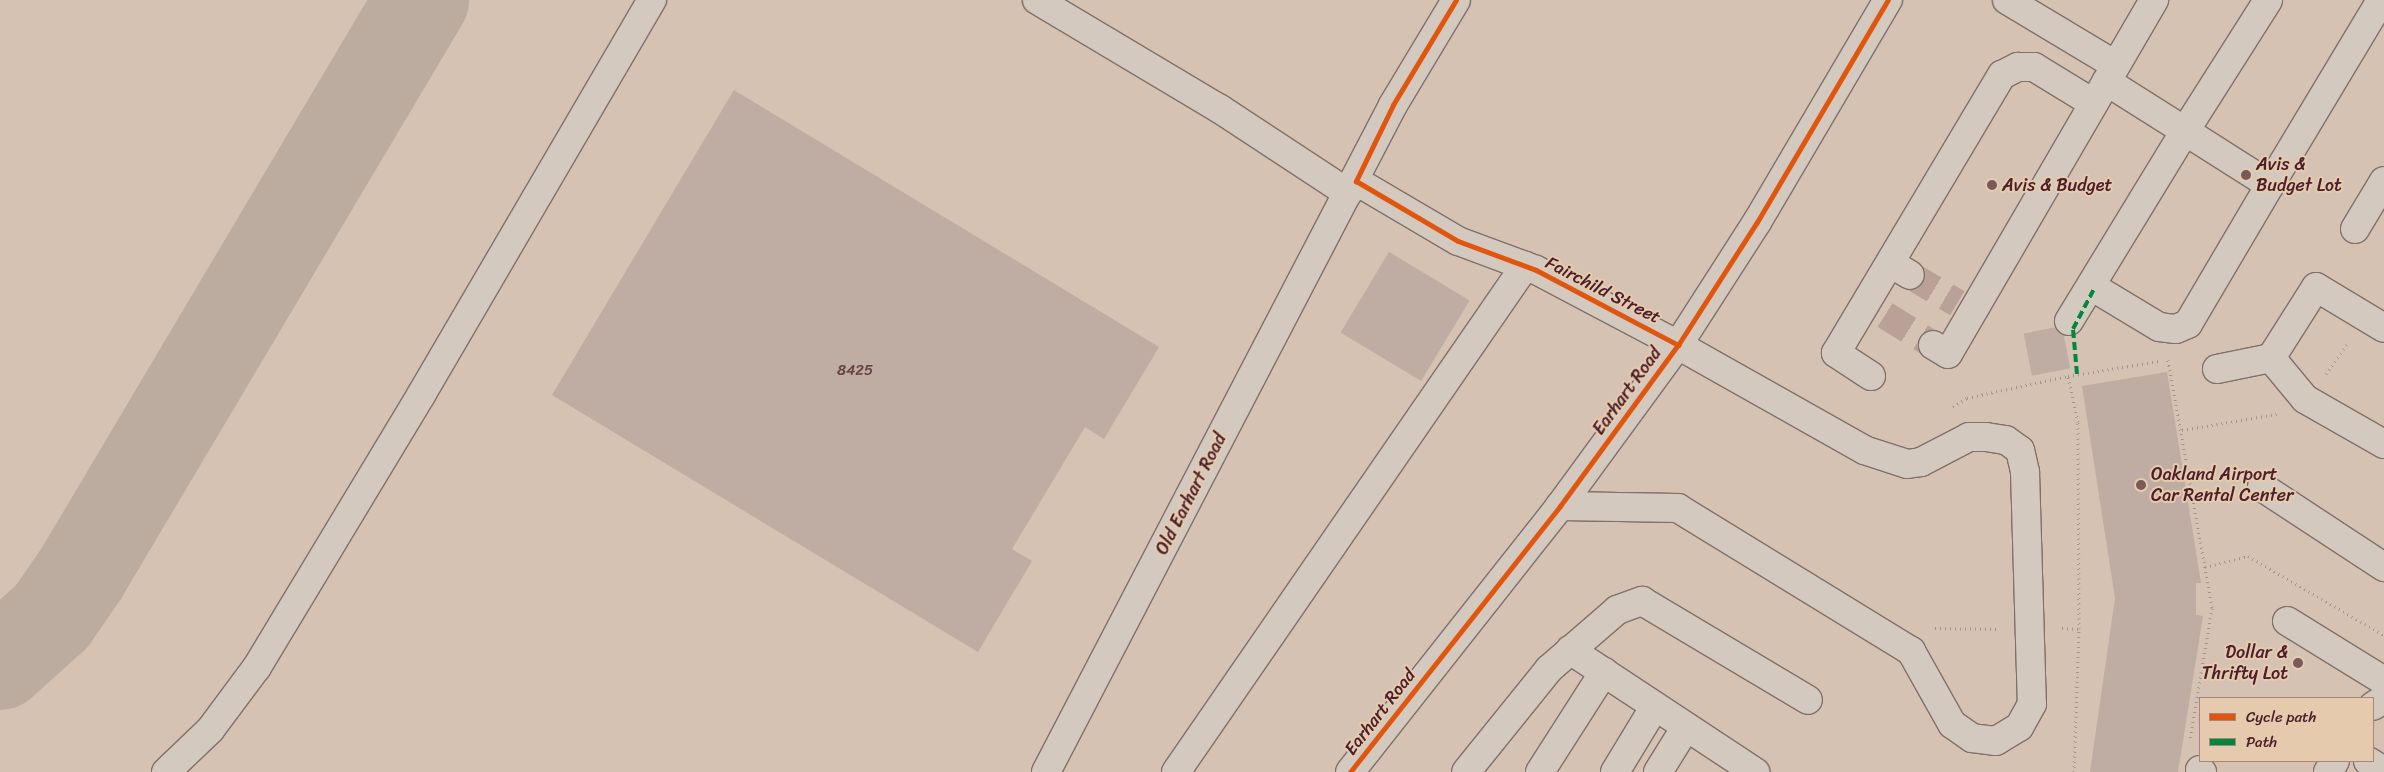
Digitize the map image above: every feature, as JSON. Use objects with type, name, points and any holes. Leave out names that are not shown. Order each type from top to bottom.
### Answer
[{"type":"street","points":[[166,772],[210,730],[257,668],[421,394],[652,0]]},
{"type":"street","name":"Fairchild Street","points":[[1037,0],[1220,109],[1346,196],[1525,266],[1678,344],[1864,450],[1889,460],[1907,464],[1921,462],[1969,438],[2006,440],[2020,450],[2025,472],[2032,704],[2019,727],[1996,741],[1972,738],[1952,724],[1911,651],[1678,508],[1560,506]]},
{"type":"street","name":"Old Earhart Road","points":[[1052,770],[1393,105],[1456,0]]},
{"type":"street","name":"Earhart Road","points":[[1350,772],[1560,506],[1678,344],[1757,222],[1888,0]]},
{"type":"street","points":[[2007,0],[2105,83],[2270,185]]},
{"type":"street","points":[[1933,345],[1948,354],[1965,307],[2105,83],[2154,0]]},
{"type":"street","points":[[2070,321],[2268,0]]},
{"type":"street","points":[[2092,286],[2159,327],[2176,330],[2188,324],[2381,0]]},
{"type":"street","points":[[1871,376],[1836,353],[1875,309],[1900,269],[2002,75],[2018,67],[2034,67],[2105,83]]},
{"type":"street","points":[[2355,229],[2384,180]]},
{"type":"street","points":[[1176,772],[1525,266]]},
{"type":"street","points":[[2217,369],[2271,358],[2316,287],[2384,328]]},
{"type":"street","points":[[2271,358],[2305,399],[2384,444]]},
{"type":"street","points":[[2262,487],[2384,567]]},
{"type":"street","points":[[1466,772],[1549,668],[1617,610],[1642,601],[1808,700]]},
{"type":"street","points":[[2287,621],[2381,675]]},
{"type":"street","points":[[1570,650],[1755,772]]},
{"type":"street","points":[[1540,772],[1604,672]]},
{"type":"street","points":[[1615,772],[1655,706]]},
{"type":"street","points":[[1658,772],[1686,727]]},
{"type":"street","points":[[2370,762],[2384,771]]},
{"type":"path","points":[[2074,772],[2078,628],[2078,422],[2068,376],[2168,360],[2212,608],[2189,743]]},
{"type":"path","points":[[1930,625],[1938,630],[2078,628]]},
{"type":"building","points":[[734,90],[1159,347],[1104,439],[1085,427],[1012,549],[1032,561],[978,652],[552,395]]},
{"type":"building","points":[[1389,252],[1470,300],[1421,381],[1341,333]]},
{"type":"building","points":[[2062,326],[2070,368],[2032,376],[2024,333]]},
{"type":"building","name":"Oakland Airport Car Rental Center","points":[[2167,372],[2201,583],[2196,583],[2196,615],[2203,616],[2178,772],[2090,772],[2115,598],[2082,386]]},
{"type":"taxiway","points":[[0,663],[52,616],[81,574],[422,0]]},
{"type":"tunnel","points":[[1910,275],[1957,303]]},
{"type":"tunnel","points":[[1885,315],[1933,345]]},
{"type":"marked path","points":[[2077,374],[2073,329],[2094,289]]},
{"type":"cycle path","points":[[1456,0],[1393,105],[1356,181],[1458,241],[1536,270],[1678,345]]},
{"type":"cycle path","points":[[1350,772],[1560,506],[1678,345],[1757,222],[1888,0]]},
{"type":"place","name":"Avis & Budget Lot","points":[[2246,175]]},
{"type":"place","name":"Avis & Budget","points":[[1992,185]]},
{"type":"place","name":"Oakland Airport Car Rental Center","points":[[2141,485]]},
{"type":"place","name":"Dollar & Thrifty Lot","points":[[2298,663]]}]
